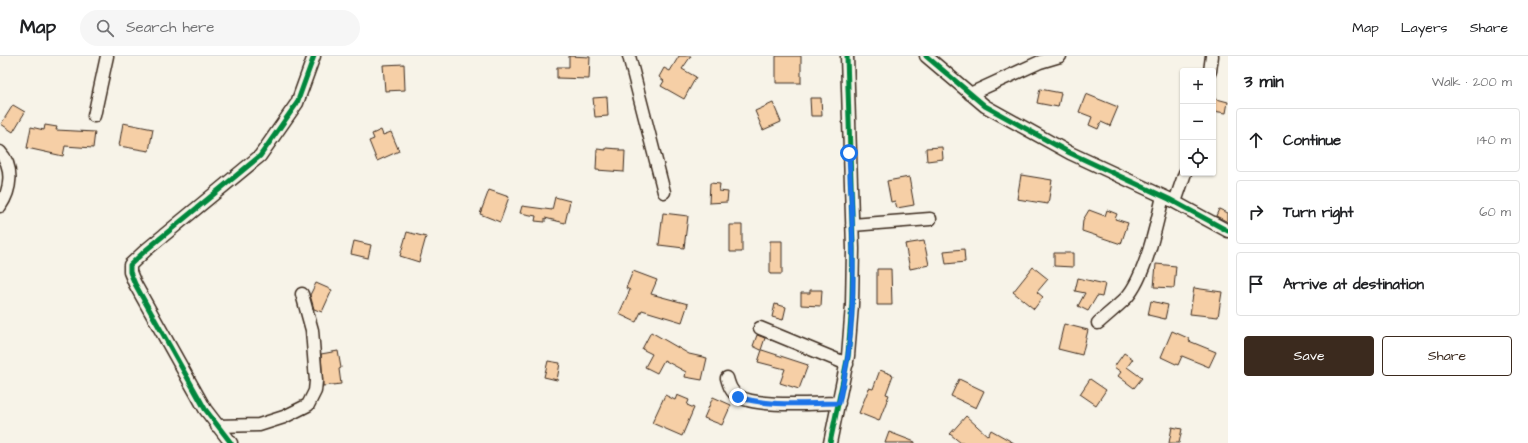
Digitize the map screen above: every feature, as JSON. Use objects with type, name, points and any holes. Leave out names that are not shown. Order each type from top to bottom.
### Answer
[{"type":"street","points":[[94,116],[107,56]]},
{"type":"street","points":[[231,443],[205,409],[135,284],[130,272],[130,265],[134,260],[260,156],[298,103],[314,56]]},
{"type":"street","points":[[629,56],[664,192]]},
{"type":"street","points":[[830,443],[847,364],[852,305],[852,225],[847,56]]},
{"type":"street","points":[[926,56],[984,106],[1070,153],[1164,196],[1228,231]]},
{"type":"street","points":[[970,94],[1040,62],[1060,56]]},
{"type":"street","points":[[1210,68],[1212,56]]},
{"type":"street","points":[[0,152],[6,159],[9,177],[9,190],[0,206]]},
{"type":"street","points":[[1175,202],[1184,176]]},
{"type":"street","points":[[1098,323],[1127,297],[1141,271],[1154,235],[1164,196]]},
{"type":"street","points":[[852,225],[930,219]]},
{"type":"street","points":[[217,426],[259,425],[284,417],[308,405],[315,391],[316,381],[312,330],[302,294]]},
{"type":"street","points":[[760,328],[847,364]]},
{"type":"street","points":[[727,378],[731,390],[738,397],[750,401],[774,403],[839,403]]},
{"type":"building","points":[[569,56],[590,57],[589,79],[557,78],[557,67],[569,67]]},
{"type":"building","points":[[679,56],[691,56],[682,69],[696,77],[684,99],[661,86],[664,81],[659,77],[664,68],[670,71]]},
{"type":"building","points":[[776,56],[801,56],[801,83],[776,83]]},
{"type":"building","points":[[404,64],[405,90],[385,91],[383,65]]},
{"type":"building","points":[[1040,89],[1061,93],[1058,107],[1037,103]]},
{"type":"building","points":[[1086,94],[1118,107],[1110,126],[1101,122],[1098,129],[1089,125],[1092,117],[1079,112]]},
{"type":"building","points":[[607,97],[608,116],[595,117],[593,98]]},
{"type":"building","points":[[810,98],[821,98],[822,116],[811,116]]},
{"type":"building","points":[[1216,99],[1228,102],[1226,113],[1216,111]]},
{"type":"building","points":[[773,103],[781,122],[763,130],[755,111]]},
{"type":"building","points":[[13,105],[25,112],[13,132],[1,124]]},
{"type":"building","points":[[123,123],[153,129],[149,151],[119,146]]},
{"type":"building","points":[[45,125],[57,127],[56,130],[95,132],[93,148],[65,146],[63,156],[27,148],[31,127],[44,130]]},
{"type":"building","points":[[381,130],[383,135],[391,132],[399,151],[377,161],[369,141],[374,139],[372,134]]},
{"type":"building","points":[[942,147],[943,159],[927,161],[926,148]]},
{"type":"building","points":[[606,148],[625,151],[624,172],[596,170],[597,149],[606,150]]},
{"type":"building","points":[[1021,175],[1052,180],[1048,204],[1017,199]]},
{"type":"building","points":[[909,177],[914,205],[897,208],[895,201],[891,202],[887,181]]},
{"type":"building","points":[[710,183],[720,184],[719,191],[728,192],[727,202],[709,203]]},
{"type":"building","points":[[489,190],[509,197],[500,222],[480,214]]},
{"type":"building","points":[[555,197],[570,201],[565,223],[545,218],[545,222],[535,221],[536,216],[520,213],[522,206],[552,210]]},
{"type":"building","points":[[1219,209],[1228,213],[1228,222],[1216,216]]},
{"type":"building","points":[[1089,210],[1105,216],[1107,210],[1117,214],[1115,219],[1128,223],[1121,244],[1082,231],[1083,220]]},
{"type":"building","points":[[663,213],[688,216],[684,248],[659,245]]},
{"type":"building","points":[[730,225],[742,225],[742,252],[730,252]]},
{"type":"building","points":[[407,232],[426,237],[419,262],[400,256]]},
{"type":"building","points":[[354,241],[371,245],[368,258],[351,254]]},
{"type":"building","points":[[770,241],[782,241],[782,274],[770,274]]},
{"type":"building","points":[[924,241],[929,265],[910,269],[905,244]]},
{"type":"building","points":[[964,249],[965,262],[946,264],[944,251]]},
{"type":"building","points":[[1054,253],[1073,253],[1073,267],[1054,266]]},
{"type":"building","points":[[1156,264],[1176,266],[1174,288],[1154,287]]},
{"type":"building","points":[[1033,267],[1048,279],[1037,292],[1043,297],[1034,309],[1013,292]]},
{"type":"building","points":[[877,269],[891,269],[892,305],[877,305]]},
{"type":"building","points":[[633,271],[657,280],[651,294],[688,304],[682,322],[642,310],[636,322],[619,314],[630,290],[626,288]]},
{"type":"building","points":[[1078,278],[1105,284],[1102,297],[1097,296],[1088,311],[1078,306],[1085,293],[1075,291]]},
{"type":"building","points":[[316,283],[332,290],[322,312],[314,309],[310,295]]},
{"type":"building","points":[[1194,288],[1222,292],[1218,317],[1190,314]]},
{"type":"building","points":[[810,290],[822,290],[821,306],[801,305],[801,293],[810,293]]},
{"type":"building","points":[[1151,301],[1168,305],[1165,319],[1148,315]]},
{"type":"building","points":[[775,304],[786,307],[783,320],[772,317]]},
{"type":"building","points":[[1064,324],[1088,330],[1082,355],[1058,349]]},
{"type":"building","points":[[1172,331],[1190,339],[1189,341],[1216,352],[1209,367],[1182,356],[1178,365],[1161,357]]},
{"type":"building","points":[[651,332],[689,354],[707,358],[702,380],[685,377],[686,372],[664,360],[657,373],[645,367],[652,354],[642,349]]},
{"type":"building","points":[[757,335],[765,338],[761,350],[753,346]]},
{"type":"building","points":[[762,350],[808,365],[799,389],[780,383],[785,369],[758,362]]},
{"type":"building","points":[[338,351],[341,368],[339,369],[341,384],[323,386],[321,354]]},
{"type":"building","points":[[1124,353],[1133,359],[1127,367],[1142,378],[1134,388],[1118,376],[1121,372],[1114,367]]},
{"type":"building","points":[[548,361],[560,363],[557,380],[544,377]]},
{"type":"building","points":[[880,370],[893,375],[886,394],[889,395],[879,421],[859,413],[869,388],[873,389]]},
{"type":"building","points":[[959,379],[984,391],[976,408],[951,396]]},
{"type":"building","points":[[1090,379],[1106,390],[1096,405],[1080,394]]},
{"type":"building","points":[[665,395],[675,400],[677,395],[689,400],[687,405],[694,408],[682,436],[652,423]]},
{"type":"building","points":[[713,397],[731,405],[722,425],[704,418]]},
{"type":"building","points":[[966,416],[988,436],[991,430],[1014,443],[961,443],[950,434]]},
{"type":"building","points":[[1172,427],[1182,429],[1179,443],[1169,443]]},
{"type":"building","points":[[889,432],[915,442],[915,443],[885,443]]},
{"type":"cycle path","points":[[231,443],[205,409],[135,284],[130,272],[130,265],[146,250],[260,156],[297,103],[314,56]]},
{"type":"cycle path","points":[[830,443],[848,356],[852,305],[853,249],[847,56]]},
{"type":"cycle path","points":[[926,56],[985,106],[1070,153],[1169,199],[1228,231]]},
{"type":"route","points":[[738,397],[750,401],[774,403],[839,403],[848,356],[852,305],[853,249],[849,153]]}]
